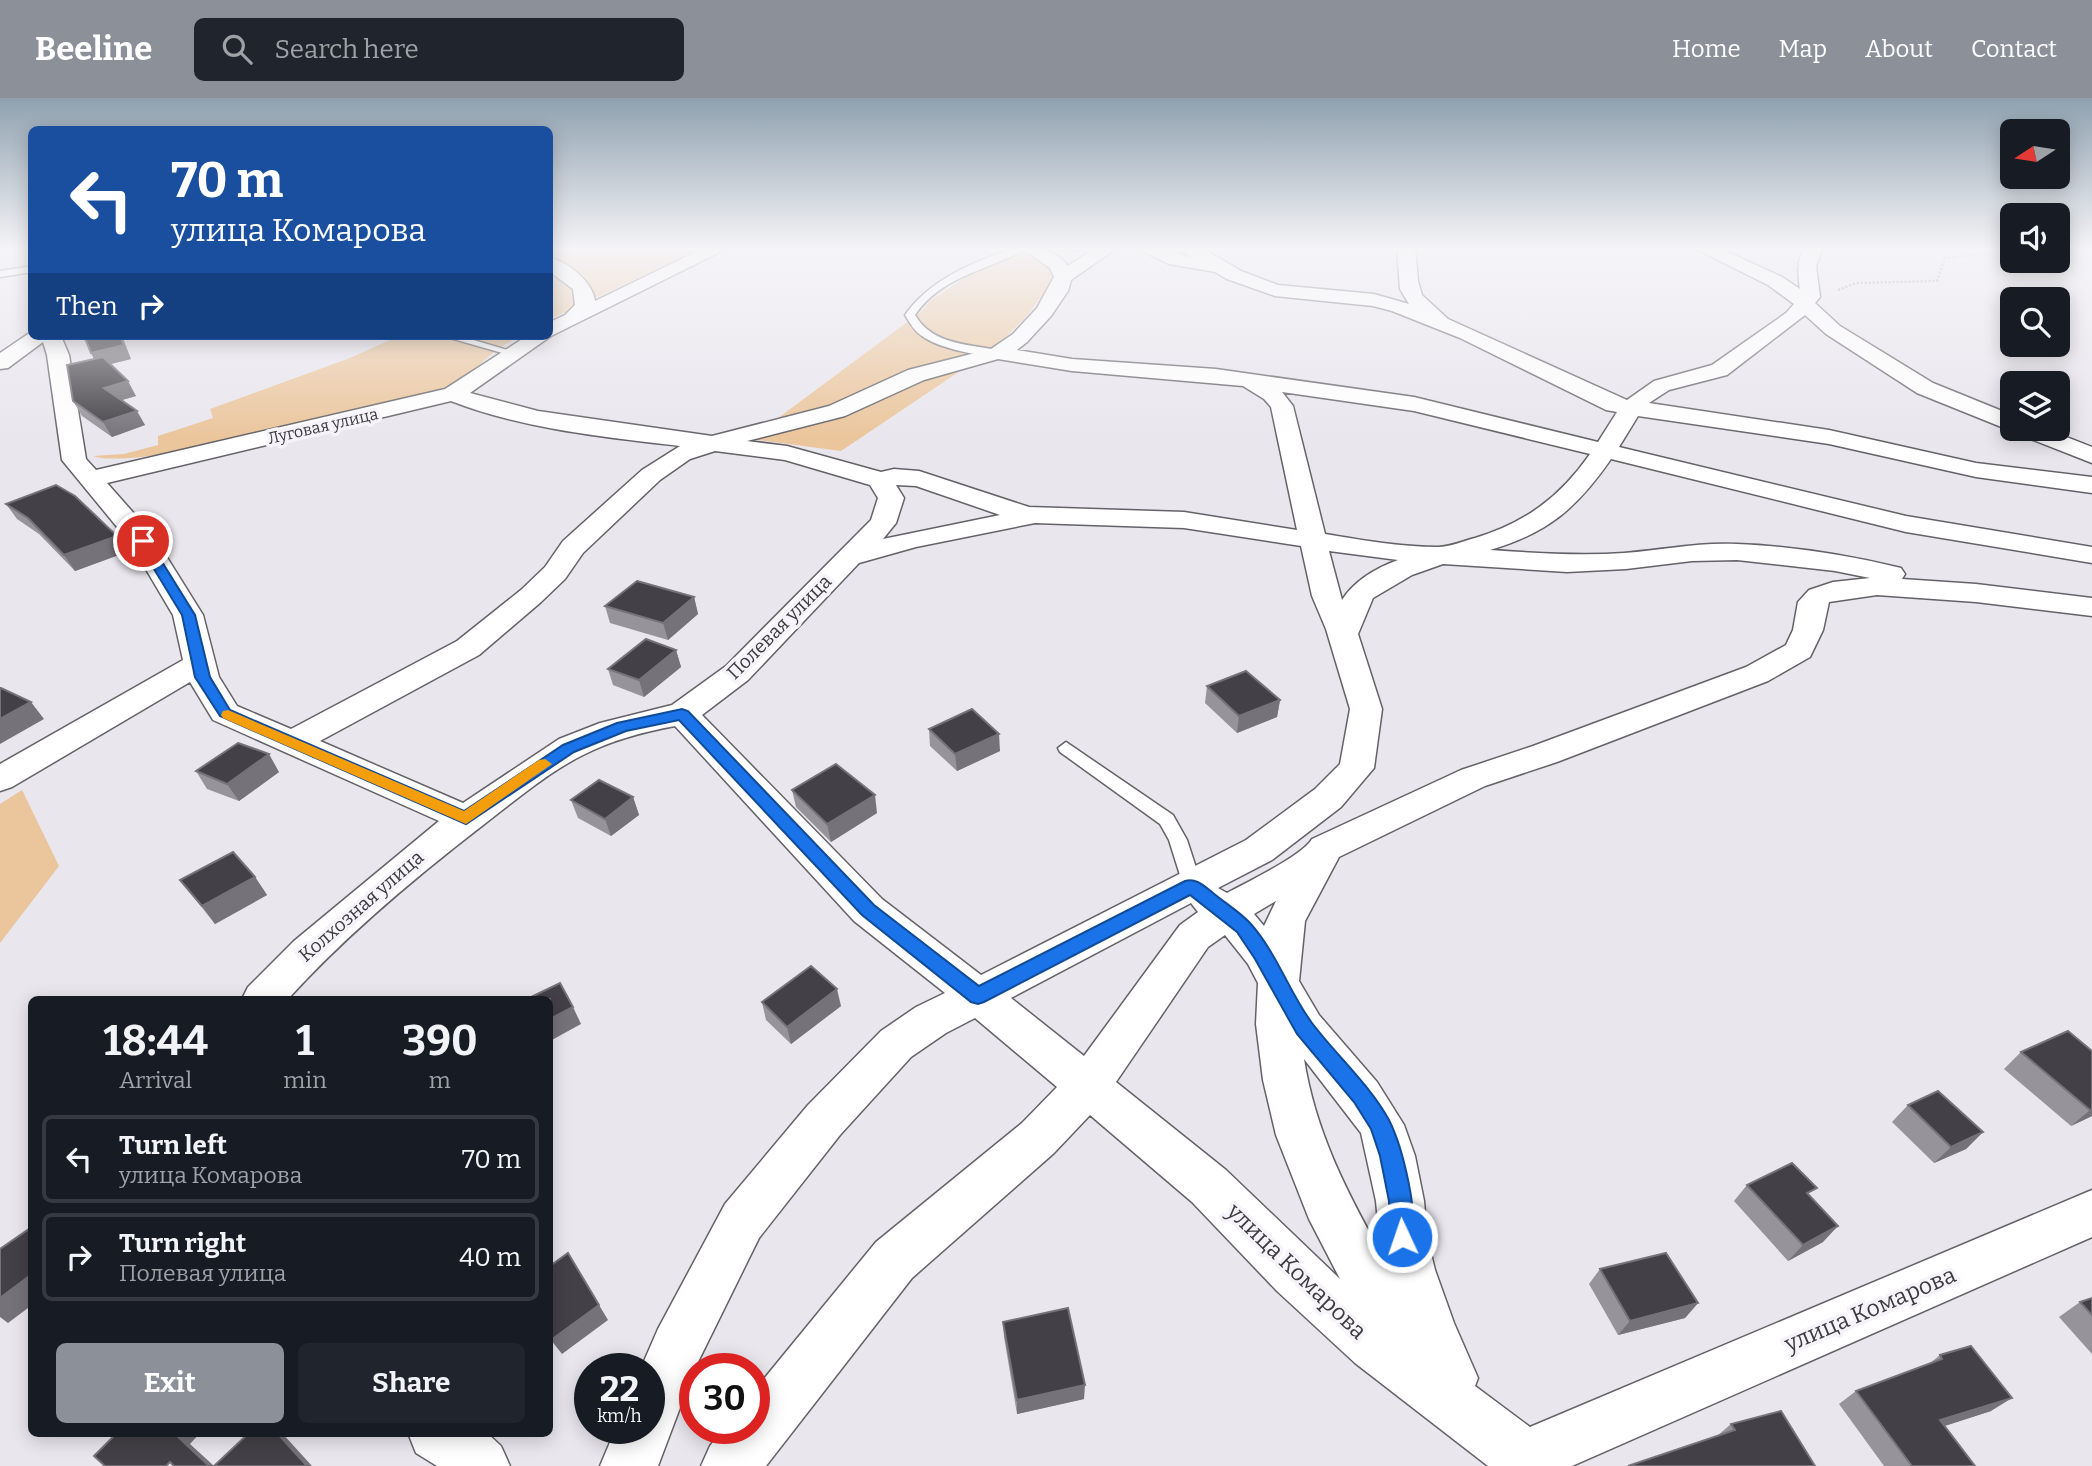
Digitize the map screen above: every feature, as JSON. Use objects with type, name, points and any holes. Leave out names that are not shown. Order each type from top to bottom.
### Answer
[{"type":"street","points":[[572,319],[579,312]]},
{"type":"street","points":[[553,328],[587,312]]},
{"type":"street","points":[[936,392],[997,368],[1044,312]]},
{"type":"street","points":[[1407,312],[1453,328]]},
{"type":"street","points":[[1429,312],[1453,328],[1614,405],[1829,437],[1976,470],[2092,485]]},
{"type":"street","points":[[1337,622],[1361,593],[1401,570],[1505,537],[1547,517],[1592,469],[1643,397],[1666,383],[1715,372],[1732,364],[1738,356],[1797,312]]},
{"type":"street","points":[[1813,312],[1833,330],[1925,388],[2000,418]]},
{"type":"street","points":[[1025,333],[1041,352],[1072,365]]},
{"type":"street","points":[[0,363],[32,340]]},
{"type":"street","points":[[52,340],[58,355],[74,460],[143,541],[188,615],[203,677],[225,713],[466,818]]},
{"type":"street","name":"Луговая улица","points":[[90,479],[453,394],[535,340]]},
{"type":"street","points":[[837,411],[916,375],[997,368],[1072,365],[1248,380],[1414,404],[1906,524],[2092,555]]},
{"type":"street","points":[[1248,380],[1272,394],[1282,406],[1326,596],[1366,709],[1357,768],[1325,848],[1285,921],[1277,1024],[1285,1080],[1299,1135],[1326,1203],[1368,1280],[1408,1345],[1469,1416]]},
{"type":"street","points":[[453,394],[479,404],[538,418],[787,453],[880,480],[894,477],[919,479],[1026,515],[1136,517],[1219,525],[1382,551],[1567,564],[1626,561],[1692,553],[1737,552],[1835,563],[1976,593]]},
{"type":"street","points":[[291,743],[468,648],[531,596],[555,573],[573,547],[652,475],[681,454],[709,444],[837,411],[914,400]]},
{"type":"street","points":[[2055,441],[2092,456]]},
{"type":"street","name":"Полевая улица","points":[[682,714],[737,673],[883,523],[891,498],[880,480]]},
{"type":"street","points":[[848,558],[880,547],[962,529],[1049,516]]},
{"type":"street","points":[[1219,525],[1248,538],[1289,564],[1337,622]]},
{"type":"street","points":[[665,1377],[677,1348],[742,1221],[824,1120],[897,1044],[931,1020],[978,996],[1209,900],[1298,872],[1325,848],[1472,778],[1570,745],[1757,674],[1799,650],[1808,630],[1813,602],[1819,596],[1833,591],[1877,586],[1976,593],[2092,607]]},
{"type":"street","points":[[0,779],[200,663]]},
{"type":"street","points":[[682,714],[868,910],[978,996]]},
{"type":"street","name":"Колхозная улица","points":[[266,996],[296,962],[466,818],[569,748],[622,727],[682,714]]},
{"type":"street","points":[[730,1466],[894,1260],[1038,1138],[1088,1086],[1195,936],[1209,900],[1259,850],[1328,798],[1357,768]]},
{"type":"street","points":[[1209,900],[1243,927],[1304,1028],[1361,1096],[1381,1125],[1391,1156],[1400,1201],[1402,1237],[1410,1270],[1430,1331],[1469,1416]]},
{"type":"street","name":"улица Комарова","points":[[978,996],[1209,1186],[1295,1273],[1374,1344],[1527,1462],[2092,1213]]},
{"type":"street","points":[[442,1437],[465,1451],[481,1466]]},
{"type":"street","points":[[629,1466],[638,1444]]},
{"type":"lane","points":[[912,312],[910,315],[919,331],[997,368]]},
{"type":"lane","points":[[463,340],[516,354]]},
{"type":"lane","points":[[1066,748],[1167,820],[1209,900]]},
{"type":"shaded area","points":[[553,312],[565,312],[553,318]]},
{"type":"shaded area","points":[[921,312],[1030,312],[993,349],[841,451],[750,439]]},
{"type":"shaded area","points":[[390,340],[513,340],[450,386],[371,410],[208,447],[158,455],[118,458],[93,456],[124,454],[158,445],[158,436],[213,418],[210,409],[350,358]]},
{"type":"shaded area","points":[[22,790],[59,866],[0,943],[0,804]]},
{"type":"building","points":[[86,340],[122,340],[124,345],[91,353]]},
{"type":"building","points":[[103,357],[128,381],[104,388],[137,411],[103,422],[73,401],[67,365]]},
{"type":"building","points":[[56,485],[75,496],[117,536],[64,555],[28,518],[6,504]]},
{"type":"building","points":[[637,581],[694,597],[663,623],[605,606]]},
{"type":"building","points":[[646,639],[676,650],[639,680],[608,669]]},
{"type":"building","points":[[1246,671],[1280,700],[1239,716],[1207,686]]},
{"type":"building","points":[[1,688],[31,702],[0,719]]},
{"type":"building","points":[[972,709],[999,734],[955,754],[929,729]]},
{"type":"building","points":[[238,743],[269,754],[227,784],[196,771]]},
{"type":"building","points":[[836,764],[875,795],[827,824],[792,790]]},
{"type":"building","points":[[599,780],[633,797],[605,819],[571,800]]},
{"type":"building","points":[[233,852],[255,877],[202,906],[180,880]]},
{"type":"building","points":[[811,966],[837,989],[787,1027],[762,1002]]},
{"type":"building","points":[[560,983],[573,1007],[553,1017],[553,996],[533,996]]},
{"type":"building","points":[[2068,1031],[2092,1051],[2090,1110],[2021,1052]]},
{"type":"building","points":[[1938,1091],[1983,1132],[1951,1147],[1908,1105]]},
{"type":"building","points":[[1792,1163],[1817,1188],[1807,1193],[1838,1226],[1803,1245],[1747,1185]]},
{"type":"building","points":[[28,1230],[28,1277],[0,1298],[0,1249]]},
{"type":"building","points":[[568,1253],[599,1305],[553,1339],[553,1264]]},
{"type":"building","points":[[1666,1253],[1698,1303],[1630,1321],[1600,1269]]},
{"type":"building","points":[[2092,1298],[2092,1315],[2080,1302]]},
{"type":"building","points":[[1068,1308],[1085,1385],[1017,1400],[1003,1322]]},
{"type":"building","points":[[1971,1346],[2012,1398],[1940,1420],[1975,1466],[1912,1466],[1856,1391],[1942,1359],[1940,1355]]},
{"type":"building","points":[[1781,1411],[1815,1466],[1628,1466],[1735,1430],[1731,1424]]},
{"type":"building","points":[[113,1437],[178,1437],[209,1466],[174,1466],[170,1462],[166,1466],[105,1466],[94,1456]]},
{"type":"building","points":[[245,1437],[281,1437],[307,1466],[214,1466]]},
{"type":"slow traffic","points":[[228,715],[466,818],[545,764]]},
{"type":"route","points":[[143,541],[188,615],[203,677],[225,713],[466,818],[569,748],[622,727],[682,714],[868,910],[978,996],[1192,886],[1243,927],[1262,953],[1304,1028],[1361,1096],[1381,1125],[1391,1156],[1400,1201],[1402,1237]]}]
